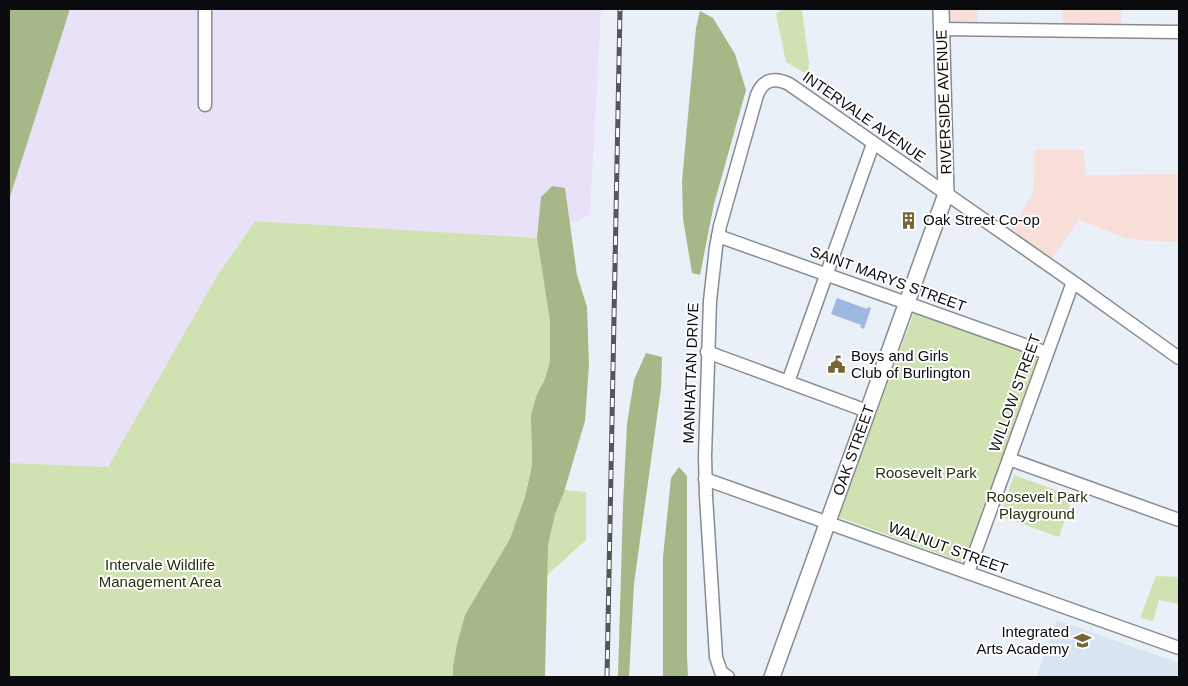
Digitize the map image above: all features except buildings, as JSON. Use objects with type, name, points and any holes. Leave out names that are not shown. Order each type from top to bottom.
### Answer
[{"type":"street","points":[[205,9],[205,106]]},
{"type":"street","name":"RIVERSIDE AVENUE","points":[[941,9],[946,194]]},
{"type":"street","points":[[941,29],[1179,32]]},
{"type":"street","name":"INTERVALE AVENUE","points":[[773,80],[789,84],[1179,358]]},
{"type":"street","name":"MANHATTAN DRIVE","points":[[728,677],[721,672],[716,657],[705,479],[707,352],[711,283],[718,236],[757,94],[764,83],[773,80]]},
{"type":"street","points":[[788,382],[873,144]]},
{"type":"street","name":"OAK STREET","points":[[772,677],[946,194]]},
{"type":"street","name":"SAINT MARYS STREET","points":[[718,236],[1047,353]]},
{"type":"street","name":"WILLOW STREET","points":[[968,572],[1073,282]]},
{"type":"street","points":[[707,352],[867,410]]},
{"type":"street","points":[[1009,459],[1179,520]]},
{"type":"street","name":"WALNUT STREET","points":[[705,479],[1179,648]]},
{"type":"shaded area","points":[[70,9],[601,9],[590,215],[537,238],[255,221],[217,276],[108,467],[9,463],[9,200]]},
{"type":"shaded area","points":[[949,9],[977,9],[977,23],[949,23]]},
{"type":"shaded area","points":[[1062,9],[1121,9],[1121,25],[1063,25]]},
{"type":"shaded area","points":[[1035,149],[1084,150],[1085,175],[1179,174],[1179,242],[1125,238],[1079,220],[1052,259],[1010,230],[1033,194]]},
{"type":"shaded area","name":"Integrated Arts Academy","points":[[1057,620],[1179,663],[1179,677],[1036,677]]},
{"type":"green space","points":[[9,9],[70,9],[9,200]]},
{"type":"green space","points":[[783,9],[802,9],[809,63],[808,75],[786,62],[776,14]]},
{"type":"green space","points":[[700,11],[713,18],[735,54],[746,90],[714,204],[700,275],[692,273],[683,219],[682,181],[696,28]]},
{"type":"green space","points":[[552,186],[565,188],[577,275],[587,307],[589,365],[585,421],[564,492],[555,514],[548,545],[545,677],[453,677],[457,644],[465,615],[510,539],[525,497],[532,465],[531,415],[550,362],[550,321],[537,238],[541,197]]},
{"type":"green space","name":"Intervale Wildlife Management Area","points":[[255,221],[537,238],[550,321],[550,362],[544,381],[537,394],[531,437],[532,465],[527,486],[586,492],[586,540],[494,623],[492,677],[9,677],[9,463],[108,467],[217,276]]},
{"type":"green space","name":"Roosevelt Park","points":[[915,310],[1040,357],[965,563],[838,517]]},
{"type":"green space","points":[[646,353],[662,357],[661,388],[634,584],[629,677],[618,677],[627,424],[634,380]]},
{"type":"green space","points":[[679,467],[687,476],[688,677],[663,677],[663,557],[671,478]]},
{"type":"green space","name":"Roosevelt Park Playground","points":[[1014,475],[1073,496],[1059,537],[1000,516]]},
{"type":"green space","points":[[1156,576],[1179,577],[1179,604],[1159,600],[1153,621],[1140,618]]},
{"type":"water","points":[[837,298],[867,309],[868,307],[871,308],[864,329],[860,327],[861,325],[831,314]]},
{"type":"railway","points":[[607,677],[620,9]]},
{"type":"place","name":"Oak Street Co-op","points":[[909,220]]},
{"type":"place","name":"Boys and Girls Club of Burlington","points":[[837,365]]},
{"type":"place","name":"Integrated Arts Academy","points":[[1083,641]]}]
